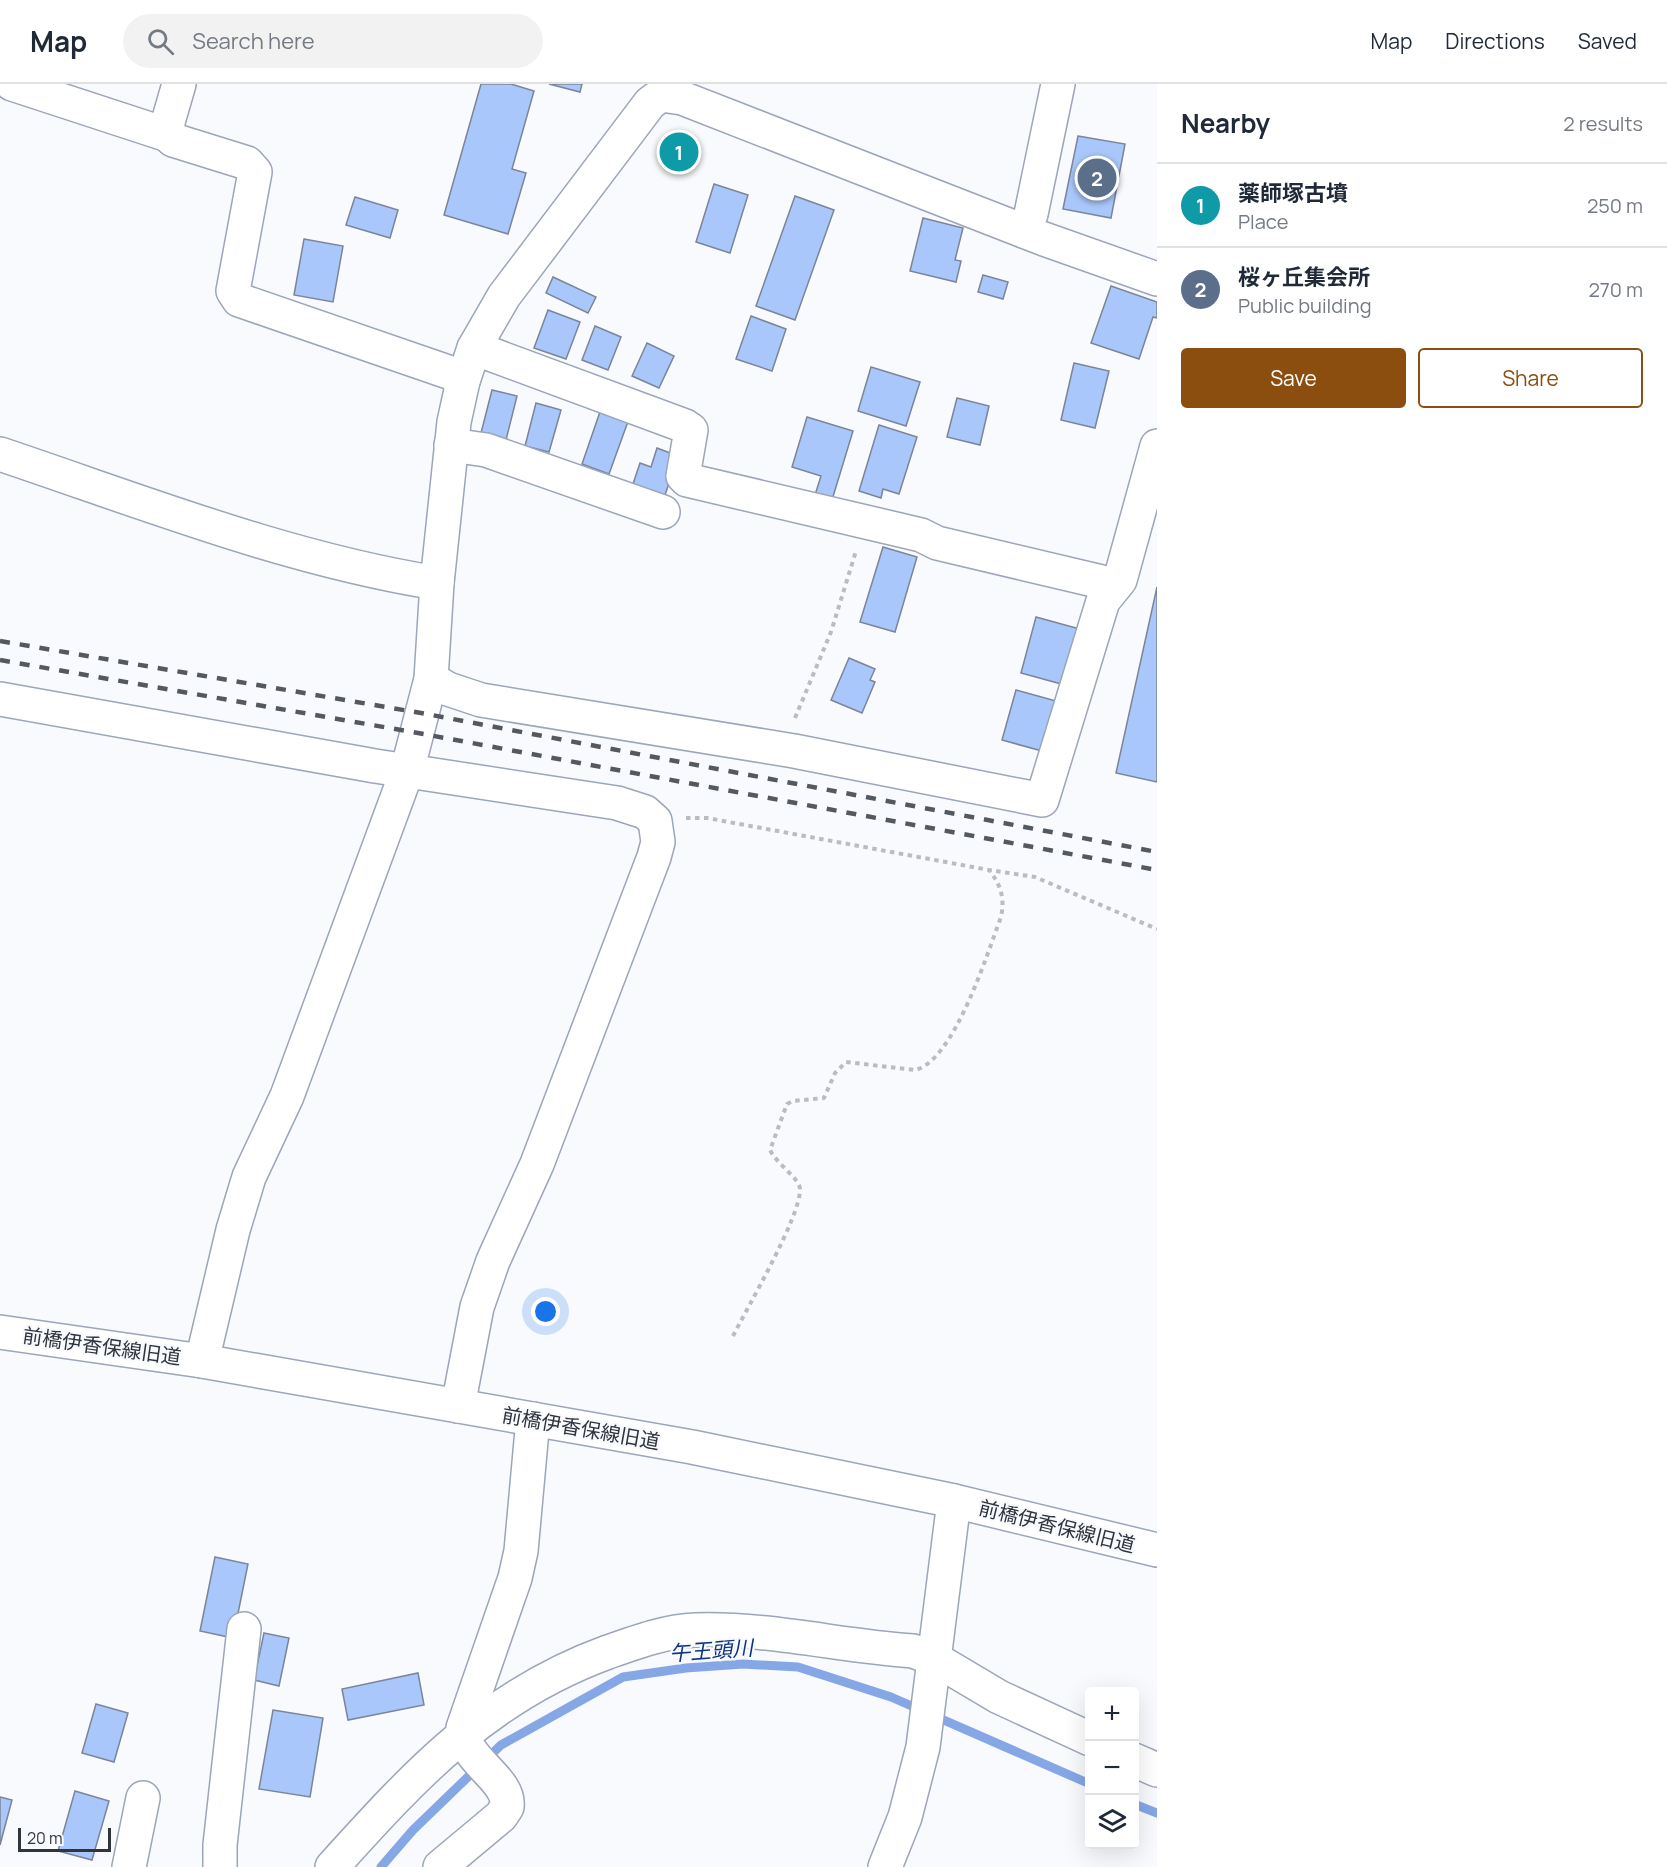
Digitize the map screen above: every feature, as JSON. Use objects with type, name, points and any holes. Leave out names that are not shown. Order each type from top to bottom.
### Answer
[{"type":"street","points":[[12,84],[247,163],[255,171],[234,291],[239,300],[451,373],[463,381]]},
{"type":"street","points":[[168,135],[168,122],[179,84]]},
{"type":"street","points":[[1024,231],[1031,214],[1058,84]]},
{"type":"street","points":[[202,1361],[233,1230],[249,1177],[287,1096],[407,771],[431,679],[437,582],[451,445],[463,381],[474,348],[504,296],[661,90],[1024,231],[1157,279]]},
{"type":"street","points":[[474,348],[685,426],[691,430],[683,476],[687,480],[921,535],[937,543],[1102,582],[1113,588]]},
{"type":"street","points":[[451,445],[486,450],[663,512]]},
{"type":"street","points":[[431,679],[447,689],[481,700],[783,749],[1042,800],[1103,601],[1120,580],[1157,447]]},
{"type":"street","points":[[0,454],[298,552],[403,577],[437,582]]},
{"type":"street","points":[[0,699],[407,771],[617,803],[645,812],[655,821],[658,842],[654,856],[561,1105],[537,1164],[499,1243],[477,1307],[458,1406]]},
{"type":"street","name":"前橋伊香保線旧道","points":[[0,1332],[202,1361],[692,1447],[954,1501],[1157,1550]]},
{"type":"street","points":[[464,1738],[521,1551],[533,1419]]},
{"type":"street","points":[[885,1867],[905,1817],[923,1747],[954,1501]]},
{"type":"street","points":[[220,1867],[220,1845],[244,1629]]},
{"type":"street","points":[[332,1867],[491,1711],[565,1668],[632,1643],[692,1630],[778,1632],[913,1651],[934,1665],[1085,1737]]},
{"type":"street","points":[[440,1867],[501,1816],[507,1807],[506,1794],[464,1738]]},
{"type":"street","points":[[1139,1762],[1157,1770]]},
{"type":"street","points":[[129,1867],[143,1798]]},
{"type":"path","points":[[783,749],[831,632],[864,521]]},
{"type":"path","points":[[655,821],[707,818],[1035,877],[1157,929]]},
{"type":"path","points":[[733,1336],[791,1222],[800,1189],[797,1180],[775,1160],[770,1150],[787,1104],[793,1101],[824,1098],[835,1073],[846,1062],[915,1070],[925,1068],[958,1026],[1001,917],[1005,901],[989,870]]},
{"type":"building","points":[[481,84],[511,84],[534,91],[512,169],[526,173],[508,234],[444,215]]},
{"type":"building","points":[[549,84],[582,84],[580,92]]},
{"type":"building","points":[[1078,136],[1125,144],[1111,218],[1063,209]]},
{"type":"building","points":[[676,144],[682,144],[687,152],[685,158],[676,160],[671,155],[671,149]]},
{"type":"building","points":[[714,184],[748,195],[730,253],[696,242]]},
{"type":"building","points":[[795,196],[834,210],[795,320],[756,306]]},
{"type":"building","points":[[355,197],[398,210],[390,238],[346,225]]},
{"type":"building","points":[[923,218],[963,228],[955,260],[961,261],[956,282],[910,271]]},
{"type":"building","points":[[304,239],[343,246],[333,302],[294,295]]},
{"type":"building","points":[[983,275],[1008,282],[1003,299],[978,292]]},
{"type":"building","points":[[553,277],[596,297],[588,313],[546,293]]},
{"type":"building","points":[[1111,286],[1157,302],[1157,318],[1153,317],[1139,359],[1091,343]]},
{"type":"building","points":[[548,310],[580,322],[566,359],[534,348]]},
{"type":"building","points":[[751,316],[786,329],[772,371],[736,359]]},
{"type":"building","points":[[595,326],[621,337],[608,370],[582,360]]},
{"type":"building","points":[[647,343],[674,356],[659,388],[632,376]]},
{"type":"building","points":[[1074,363],[1109,371],[1095,428],[1061,420]]},
{"type":"building","points":[[871,367],[920,382],[906,426],[858,411]]},
{"type":"building","points":[[492,390],[517,396],[506,440],[481,433]]},
{"type":"building","points":[[957,398],[989,406],[980,445],[947,437]]},
{"type":"building","points":[[536,403],[561,410],[549,452],[525,446]]},
{"type":"building","points":[[602,406],[630,416],[609,474],[582,464]]},
{"type":"building","points":[[807,417],[853,431],[832,500],[815,495],[821,476],[792,467]]},
{"type":"building","points":[[879,425],[917,437],[899,494],[883,489],[881,498],[859,491]]},
{"type":"building","points":[[657,448],[678,456],[664,498],[632,487],[640,463],[651,467]]},
{"type":"building","points":[[883,547],[917,557],[895,632],[860,622]]},
{"type":"building","points":[[1157,587],[1157,782],[1116,773]]},
{"type":"building","points":[[1036,617],[1087,631],[1065,685],[1021,673]]},
{"type":"building","points":[[849,658],[875,669],[870,680],[875,682],[862,713],[831,700]]},
{"type":"building","points":[[1016,690],[1056,701],[1042,751],[1002,740]]},
{"type":"building","points":[[215,1557],[248,1564],[233,1638],[200,1631]]},
{"type":"building","points":[[264,1633],[289,1638],[279,1686],[254,1680]]},
{"type":"building","points":[[418,1673],[424,1705],[348,1720],[342,1689]]},
{"type":"building","points":[[96,1704],[128,1713],[114,1762],[82,1753]]},
{"type":"building","points":[[273,1710],[323,1718],[310,1797],[259,1789]]},
{"type":"building","points":[[75,1791],[109,1801],[92,1860],[58,1851]]},
{"type":"building","points":[[0,1797],[12,1800],[0,1845]]},
{"type":"waterway","name":"午王頭川","points":[[381,1867],[413,1830],[501,1745],[623,1677],[686,1668],[743,1664],[798,1667],[891,1697],[1085,1782]]},
{"type":"waterway","name":"午王頭川","points":[[1139,1806],[1157,1813]]},
{"type":"railway","points":[[0,641],[421,713],[1157,852]]},
{"type":"railway","points":[[0,660],[418,733],[1157,870]]},
{"type":"place","name":"薬師塚古墳","points":[[679,152]]},
{"type":"place","name":"桜ヶ丘集会所","points":[[1097,178]]}]
